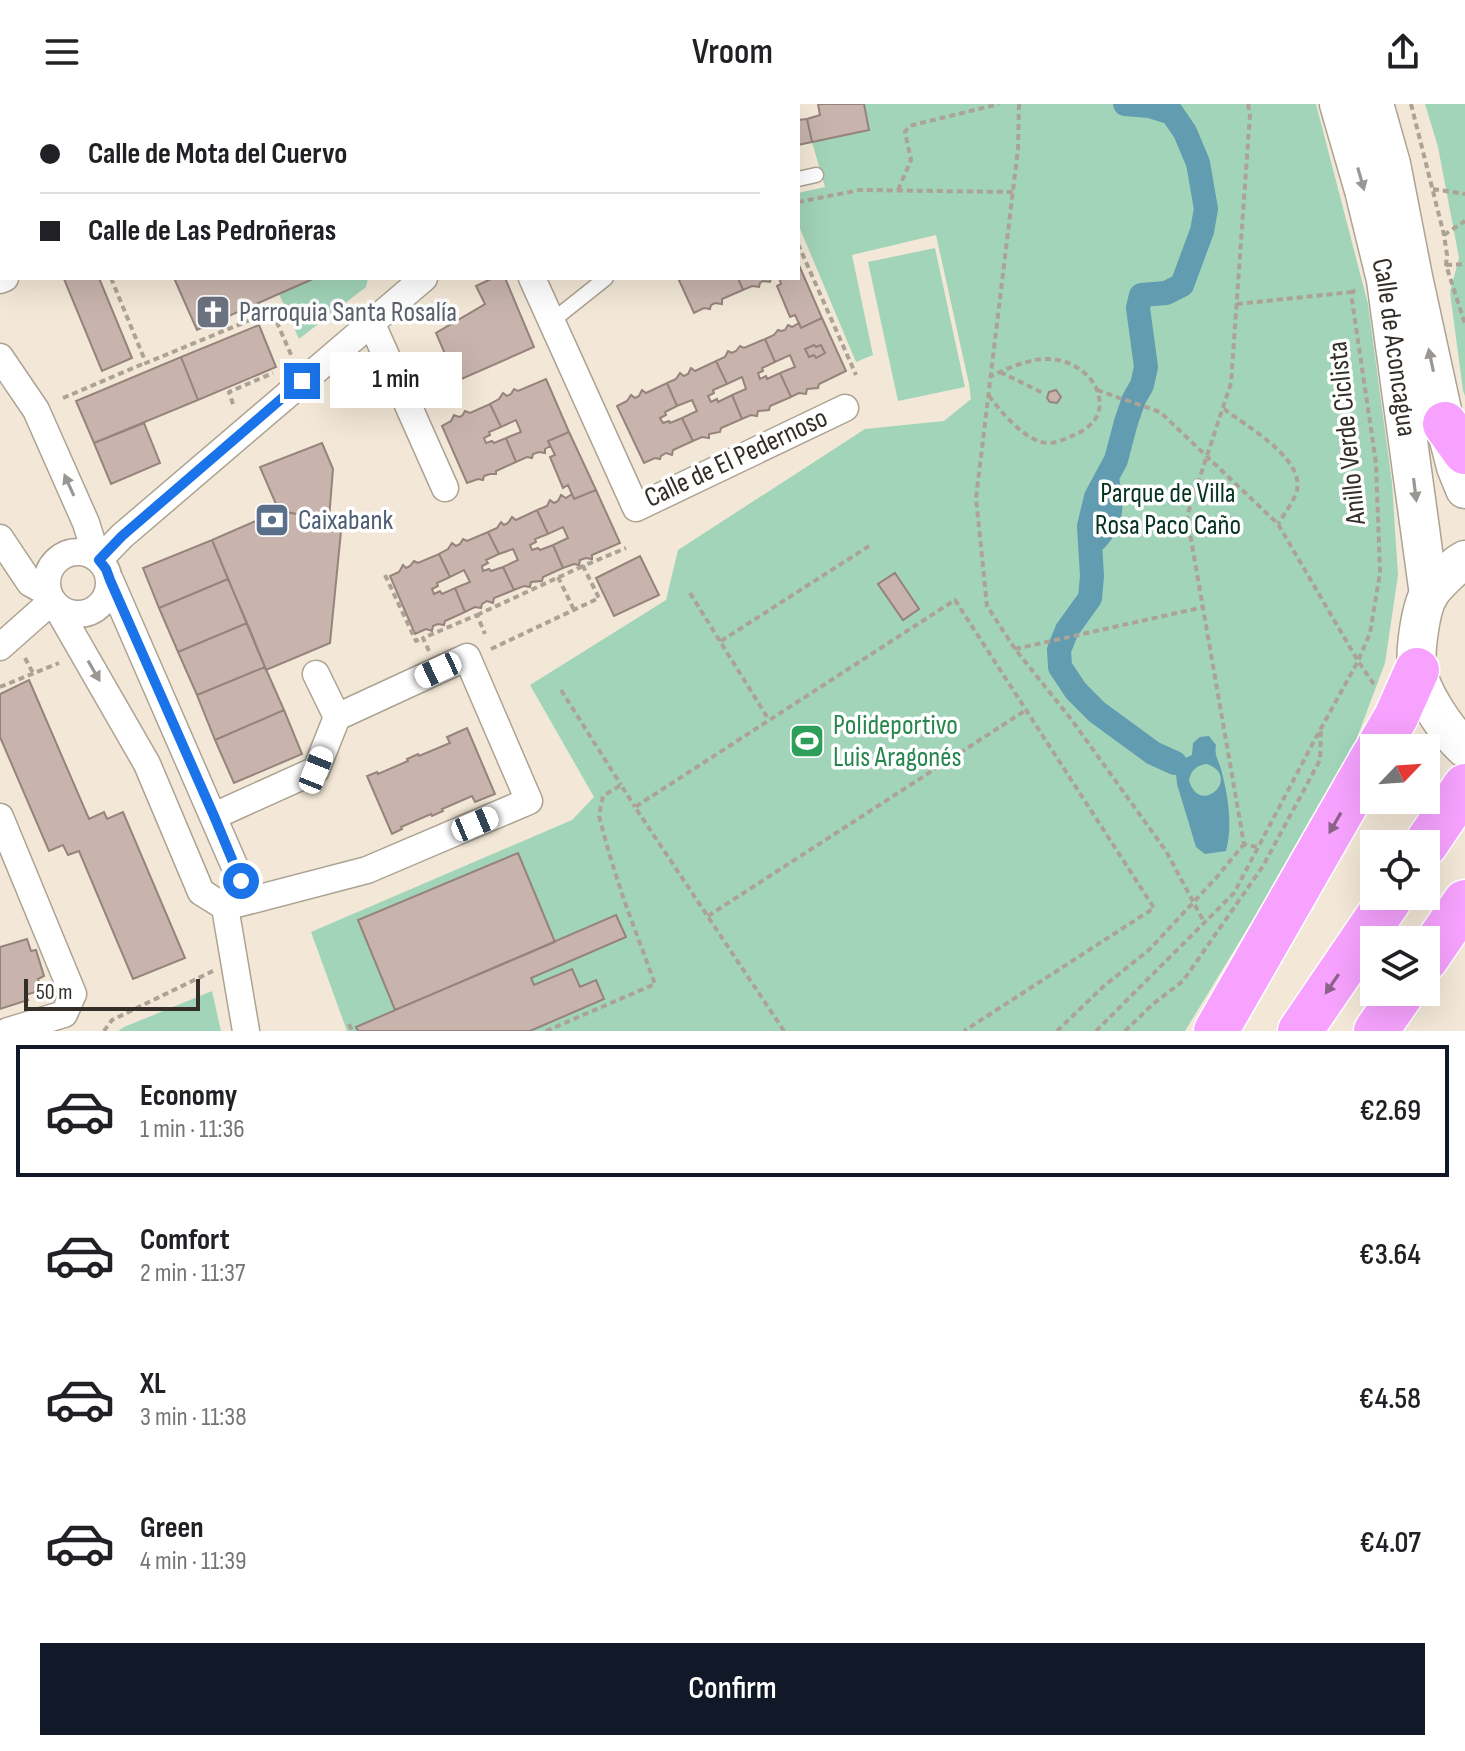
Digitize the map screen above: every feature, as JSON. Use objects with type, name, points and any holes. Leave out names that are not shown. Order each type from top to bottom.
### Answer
[{"type":"highway","points":[[1386,734],[1423,685]]},
{"type":"highway","points":[[1216,1031],[1360,779]]},
{"type":"highway","points":[[1435,830],[1465,786]]},
{"type":"highway","points":[[1440,939],[1465,902]]},
{"type":"highway","points":[[1300,1031],[1382,910]]},
{"type":"highway","points":[[1376,1031],[1393,1006]]},
{"type":"main road","name":"Calle de Aconcagua","points":[[1339,104],[1364,190],[1399,278],[1455,438],[1456,467],[1465,489]]},
{"type":"main road","name":"Calle de Aconcagua","points":[[1374,104],[1391,164],[1429,595]]},
{"type":"main road","points":[[1465,560],[1458,563],[1429,595],[1418,634],[1423,685],[1458,742],[1465,748]]},
{"type":"street","name":"Calle de El Pedernoso","points":[[533,280],[636,508],[845,408]]},
{"type":"street","points":[[0,538],[30,583],[62,610],[71,614],[91,612],[105,599],[102,566],[122,536],[371,322],[411,282]]},
{"type":"street","points":[[371,322],[445,488]]},
{"type":"street","points":[[0,357],[36,410],[241,881],[225,907],[246,1031]]},
{"type":"street","points":[[102,566],[89,553],[72,552],[56,560],[48,576],[52,599],[147,764],[201,892],[225,907],[367,870],[529,801],[467,657],[337,717],[316,770],[214,816]]},
{"type":"street","points":[[12,651],[52,599]]},
{"type":"street","points":[[316,674],[337,717]]},
{"type":"street","points":[[0,817],[73,994],[64,1014],[8,1031]]},
{"type":"lane","points":[[800,179],[816,175]]},
{"type":"lane","points":[[552,321],[603,280]]},
{"type":"path","points":[[897,191],[911,160],[905,132],[909,126],[999,104]]},
{"type":"path","points":[[1019,104],[1018,149],[976,498],[987,606],[1015,649],[1071,719],[1166,851],[1204,922]]},
{"type":"path","points":[[1244,844],[1187,516],[1231,383],[1250,114],[1248,104]]},
{"type":"path","name":"Anillo Verde Ciclista","points":[[1096,1031],[1234,893],[1370,633],[1380,573],[1376,463],[1352,300],[1447,255],[1411,104]]},
{"type":"path","points":[[1433,189],[1465,194]]},
{"type":"path","points":[[800,202],[860,190],[1013,192]]},
{"type":"path","points":[[1444,235],[1465,221]]},
{"type":"path","points":[[800,249],[856,375]]},
{"type":"path","points":[[1237,304],[1465,264]]},
{"type":"path","points":[[1399,278],[1465,324]]},
{"type":"path","points":[[112,280],[146,363]]},
{"type":"path","points":[[63,398],[272,311],[292,357]]},
{"type":"path","points":[[989,396],[1005,417],[1029,436],[1047,444],[1086,431],[1099,412],[1097,390],[1084,372],[1071,362],[1048,358],[1022,363],[991,376]]},
{"type":"path","points":[[233,404],[229,392],[282,369]]},
{"type":"path","points":[[1000,372],[1043,393]]},
{"type":"path","points":[[1097,390],[1160,412],[1278,524],[1358,661],[1382,696]]},
{"type":"path","points":[[1223,408],[1284,454],[1297,474],[1297,491],[1278,524]]},
{"type":"path","points":[[721,641],[869,546]]},
{"type":"path","points":[[385,575],[416,641],[626,548]]},
{"type":"path","points":[[491,649],[599,598],[583,566]]},
{"type":"path","points":[[558,577],[574,610]]},
{"type":"path","points":[[690,593],[769,720]]},
{"type":"path","points":[[635,807],[955,600],[1154,908],[964,1031]]},
{"type":"path","points":[[1015,649],[1204,607]]},
{"type":"path","points":[[477,615],[485,634]]},
{"type":"path","points":[[423,638],[432,658]]},
{"type":"path","points":[[12,651],[33,673]]},
{"type":"path","points":[[0,687],[59,663]]},
{"type":"path","points":[[561,690],[784,1031]]},
{"type":"path","points":[[708,916],[1026,710]]},
{"type":"path","points":[[1125,1031],[1183,981],[1263,866],[1320,760],[1321,727]]},
{"type":"path","points":[[546,1031],[655,984],[624,900],[599,816],[603,796],[621,785]]},
{"type":"path","points":[[1244,844],[1257,847]]},
{"type":"path","points":[[1057,1031],[1105,985],[1149,950],[1244,844]]},
{"type":"path","points":[[104,1031],[112,1020],[215,969]]},
{"type":"path","points":[[349,1024],[352,1031]]},
{"type":"green space","name":"Parque de Villa Rosa Paco Caño","points":[[864,104],[1316,104],[1368,304],[1392,483],[1398,575],[1385,663],[1346,767],[1185,1031],[347,1031],[311,932],[572,820],[594,797],[530,685],[666,600],[678,550],[865,429],[944,421],[971,399],[936,235],[852,255],[873,355],[856,362],[800,229],[800,193],[825,187],[812,142],[869,130]]},
{"type":"green space","points":[[1425,104],[1465,104],[1465,396],[1450,292],[1459,258],[1438,147]]},
{"type":"green space","points":[[935,248],[965,387],[898,401],[868,262]]},
{"type":"green space","points":[[310,280],[368,280],[366,287],[299,339],[279,294]]},
{"type":"green space","points":[[212,991],[221,1031],[118,1031],[124,1027]]},
{"type":"water","points":[[1209,736],[1216,745],[1229,810],[1226,851],[1205,854],[1196,847],[1177,784],[1175,763],[1192,755],[1193,743],[1200,737]],"holes":[[[1207,764],[1217,770],[1221,777],[1215,791],[1209,795],[1194,791],[1189,780],[1195,769]]]},
{"type":"building","points":[[818,104],[864,104],[869,130],[812,142],[807,119],[820,115]]},
{"type":"building","points":[[807,119],[812,142],[800,145],[800,120]]},
{"type":"building","points":[[800,268],[822,318],[801,328],[795,315],[790,317],[777,286],[781,284],[780,280],[800,280]]},
{"type":"building","points":[[64,280],[100,280],[132,358],[102,371]]},
{"type":"building","name":"Parroquia Santa Rosalía","points":[[175,280],[310,280],[197,330]]},
{"type":"building","points":[[489,280],[506,280],[534,347],[425,395],[413,370],[445,354],[436,333],[485,304],[476,286]]},
{"type":"building","points":[[679,280],[739,280],[743,290],[722,299],[722,304],[715,303],[710,309],[704,308],[694,313]]},
{"type":"building","points":[[739,280],[770,280],[763,281],[759,287],[743,290]]},
{"type":"building","points":[[822,318],[846,371],[819,384],[818,388],[807,389],[806,394],[791,397],[780,373],[795,367],[790,355],[775,362],[765,339],[778,330],[785,330],[788,325],[792,327],[799,323],[801,328]],"holes":[[[821,345],[825,353],[816,358],[814,355],[809,357],[805,349]]]},
{"type":"building","points":[[259,325],[276,367],[198,400],[181,357]]},
{"type":"building","points":[[765,339],[775,362],[762,368],[763,371],[758,373],[760,379],[780,373],[791,397],[770,406],[769,410],[758,411],[757,416],[742,419],[732,395],[746,389],[742,377],[727,384],[716,361],[725,357],[728,351],[732,353],[740,346],[744,348]]},
{"type":"building","points":[[821,345],[825,353],[816,358],[814,355],[809,357],[805,349]]},
{"type":"building","points":[[181,357],[198,400],[94,443],[76,401]]},
{"type":"building","points":[[716,361],[727,384],[713,390],[714,393],[708,396],[711,402],[717,399],[718,402],[732,395],[742,419],[721,428],[720,432],[709,434],[709,438],[693,441],[682,418],[697,411],[692,400],[677,406],[667,383],[680,373],[684,376],[688,374],[691,368],[695,371]]},
{"type":"building","points":[[546,379],[569,432],[548,441],[550,446],[545,453],[539,452],[532,458],[516,462],[506,438],[521,432],[516,420],[501,427],[490,404],[503,393],[507,396],[514,389],[518,391]]},
{"type":"building","points":[[667,383],[677,406],[660,418],[663,423],[670,423],[682,418],[693,441],[673,450],[672,455],[666,453],[660,459],[644,463],[617,406],[631,395],[635,398],[642,390],[646,393]]},
{"type":"building","points":[[1056,390],[1061,397],[1057,403],[1050,402],[1047,398],[1049,392]]},
{"type":"building","points":[[490,404],[501,427],[489,432],[490,435],[484,438],[486,443],[506,438],[516,462],[496,471],[496,474],[484,476],[483,480],[467,483],[442,426],[454,415],[459,417],[465,411],[470,413]]},
{"type":"building","points":[[144,423],[160,463],[111,484],[94,443]]},
{"type":"building","points":[[569,432],[596,490],[574,499],[568,485],[563,488],[550,457],[555,455],[548,441]]},
{"type":"building","points":[[322,443],[333,469],[329,519],[279,511],[260,467]]},
{"type":"building","points":[[596,490],[620,543],[592,555],[592,559],[580,560],[579,565],[563,568],[553,545],[568,538],[563,527],[548,534],[537,510],[547,506],[550,500],[554,503],[558,501],[561,495],[566,498],[572,494],[574,499]]},
{"type":"building","points":[[537,510],[548,534],[535,539],[536,542],[530,545],[532,550],[553,545],[563,568],[543,577],[542,581],[531,582],[530,587],[514,590],[503,567],[518,560],[513,549],[499,554],[488,532],[501,522],[504,525],[508,523],[512,517],[516,520]]},
{"type":"building","points":[[279,511],[342,521],[330,643],[266,670],[212,540]]},
{"type":"building","points":[[488,532],[499,554],[486,560],[488,563],[482,566],[483,571],[503,567],[514,590],[494,598],[493,603],[487,601],[481,608],[475,607],[465,612],[455,588],[470,582],[464,570],[450,577],[439,554],[452,543],[456,546],[463,539],[467,541]]},
{"type":"building","points":[[212,540],[228,579],[159,608],[143,568]]},
{"type":"building","points":[[439,554],[450,577],[437,583],[438,586],[432,589],[434,594],[455,588],[465,612],[445,621],[444,625],[433,626],[432,631],[426,629],[415,634],[390,576],[399,572],[403,565],[406,568],[414,561],[418,563]]},
{"type":"building","points":[[640,556],[659,595],[614,616],[596,578]]},
{"type":"building","points":[[895,573],[919,609],[903,620],[878,584]]},
{"type":"building","points":[[228,579],[247,623],[178,652],[159,608]]},
{"type":"building","points":[[247,623],[265,667],[197,695],[178,652]]},
{"type":"building","points":[[265,667],[284,710],[215,740],[197,695]]},
{"type":"building","points":[[29,680],[89,819],[104,812],[107,819],[123,812],[185,958],[133,979],[79,851],[68,855],[63,845],[49,851],[0,737],[0,694]]},
{"type":"building","points":[[284,710],[302,754],[234,783],[215,740]]},
{"type":"building","points":[[467,728],[495,794],[475,802],[472,796],[401,827],[392,834],[367,776],[450,743],[447,737]]},
{"type":"building","points":[[518,853],[555,942],[395,1010],[358,920]]},
{"type":"building","points":[[616,915],[626,937],[531,978],[534,985],[572,969],[580,987],[596,980],[604,999],[530,1031],[358,1031],[356,1027]]},
{"type":"building","points":[[27,939],[31,951],[36,950],[44,976],[38,979],[42,990],[25,995],[28,1000],[0,1009],[0,947]]},
{"type":"waterway","points":[[1125,104],[1150,106],[1172,113],[1185,132],[1198,163],[1206,209],[1202,231],[1182,285],[1166,293],[1141,295],[1138,308],[1146,367],[1116,460],[1096,497],[1089,526],[1090,598],[1067,630],[1059,650],[1060,667],[1076,691],[1097,712],[1153,753],[1175,763]]},
{"type":"waterway","points":[[1091,544],[1104,530],[1110,514],[1107,479]]},
{"type":"place","name":"Parroquia Santa Rosalía","points":[[213,312]]},
{"type":"place","name":"Caixabank","points":[[272,520]]},
{"type":"place","name":"Polideportivo Luis Aragonés","points":[[807,741]]},
{"type":"route","points":[[241,881],[106,569],[99,560],[122,536],[302,381]]}]
